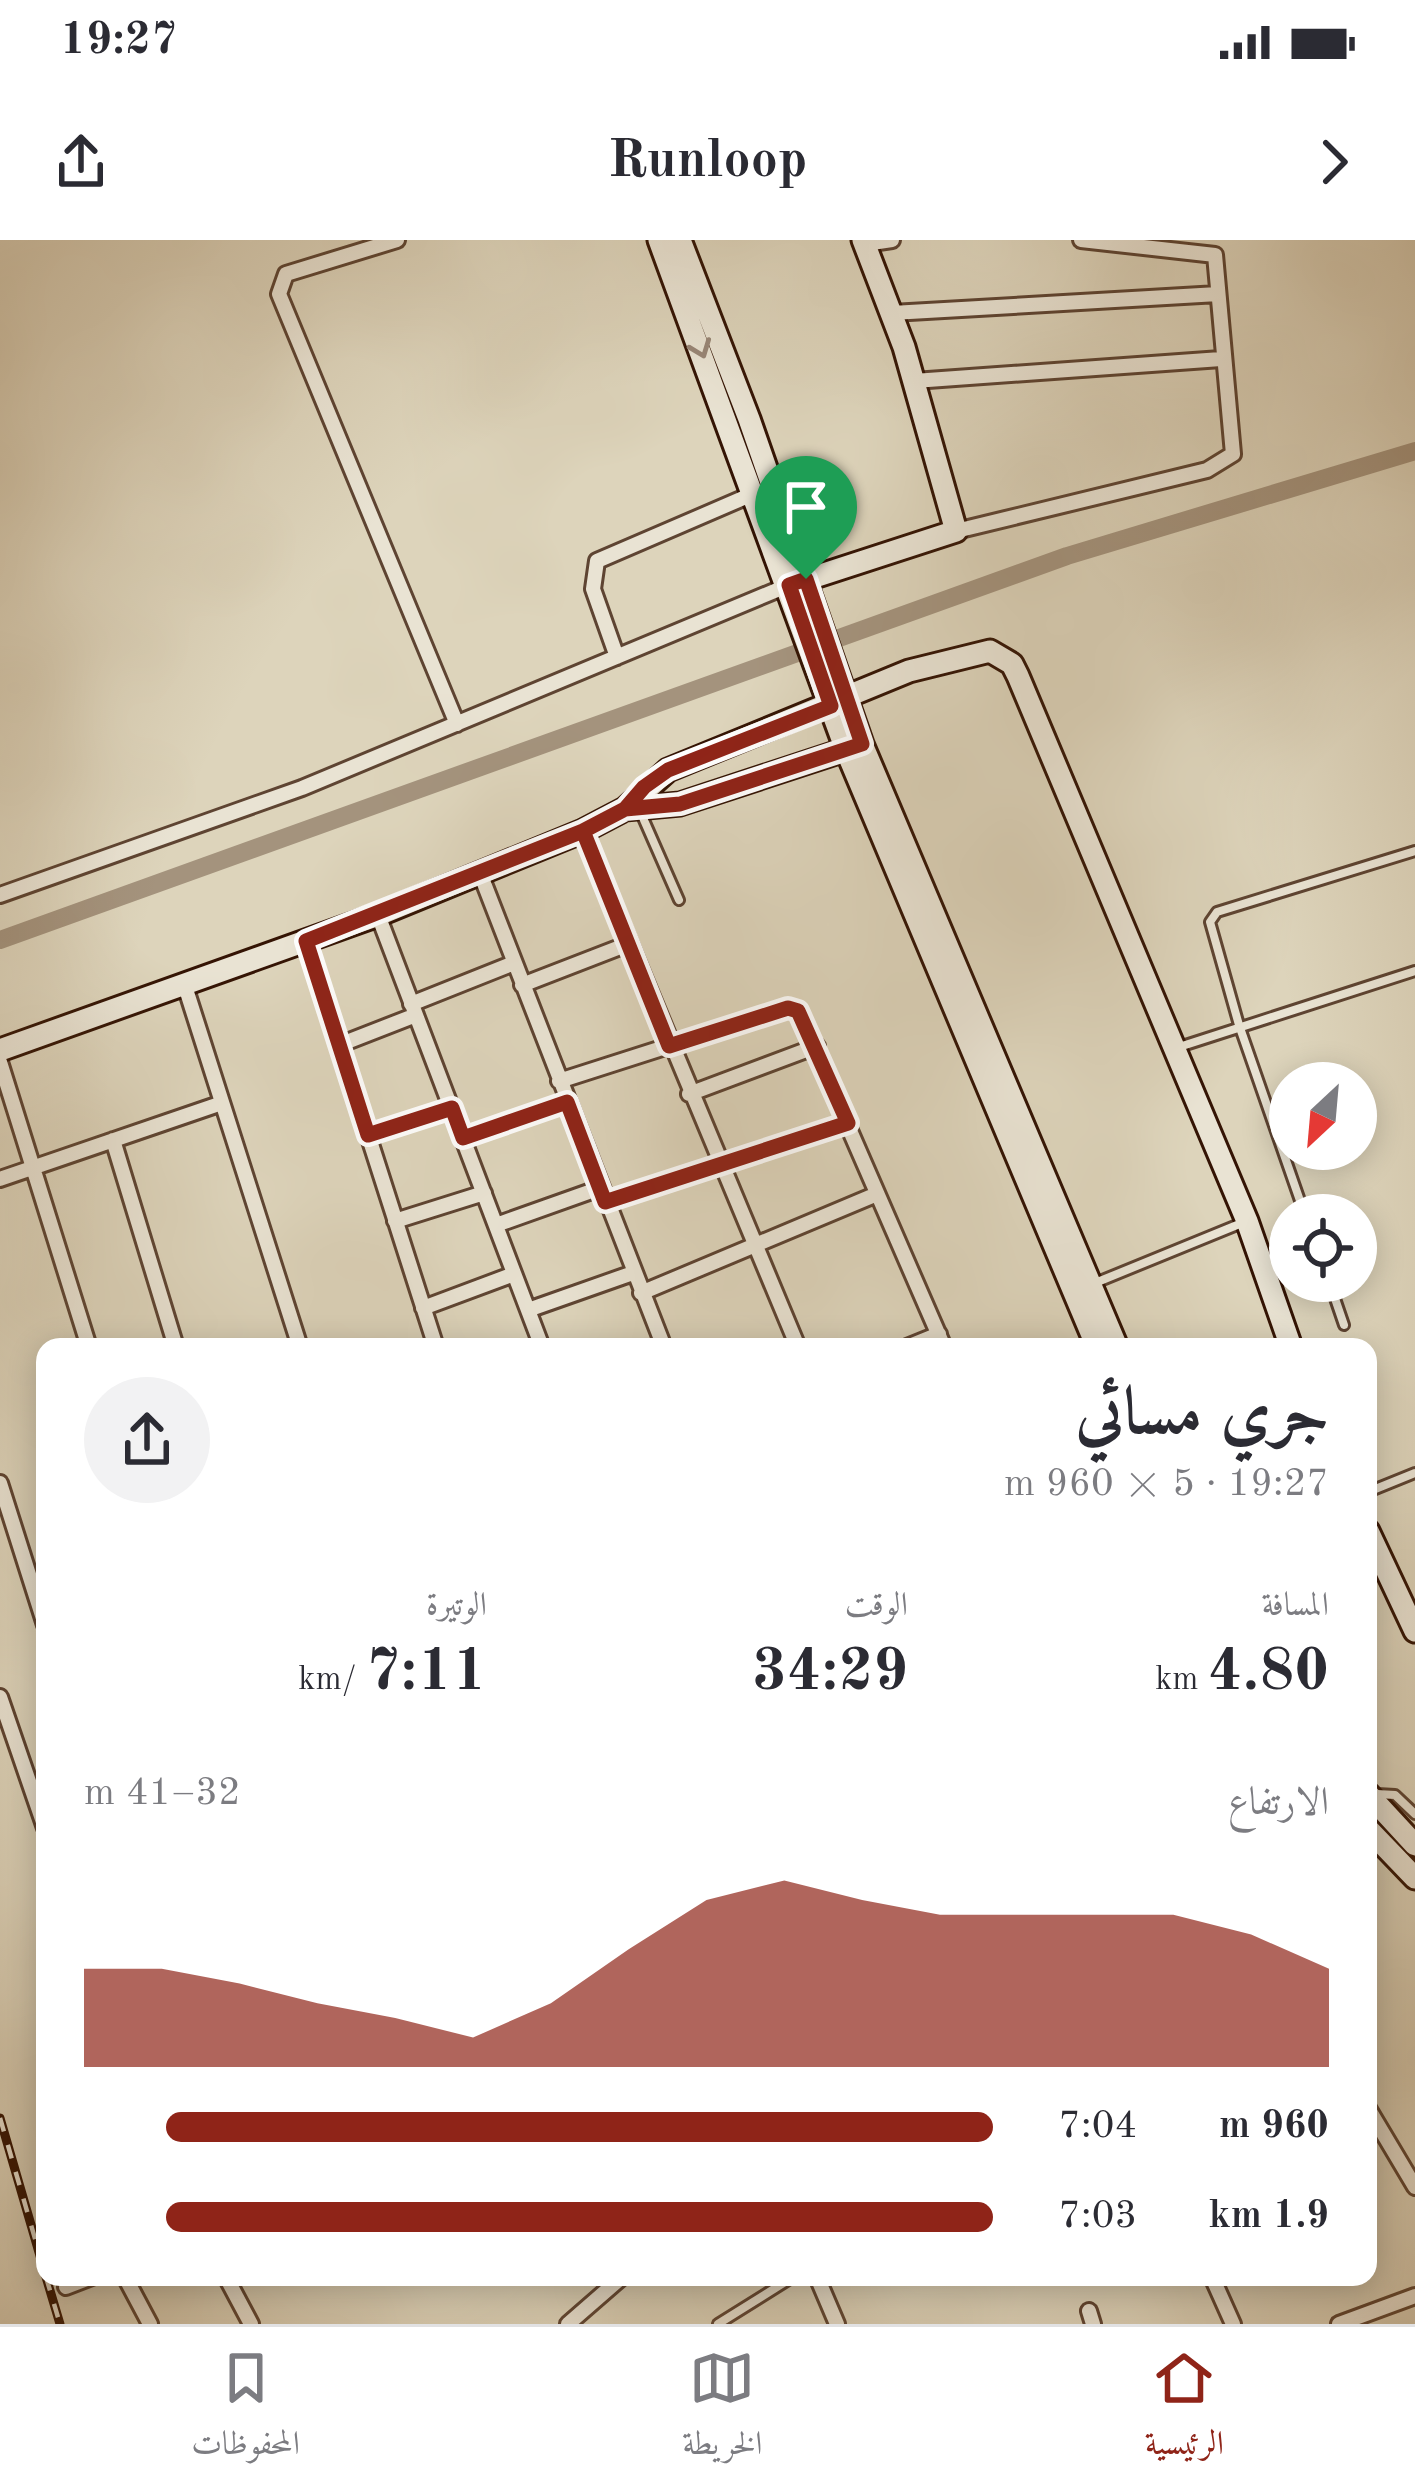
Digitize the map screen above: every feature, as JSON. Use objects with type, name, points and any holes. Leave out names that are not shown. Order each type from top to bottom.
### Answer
[{"type":"street","points":[[398,240],[286,274],[279,294],[457,724]]},
{"type":"street","points":[[659,240],[755,494],[797,582]]},
{"type":"street","points":[[680,240],[854,747],[1093,1338]]},
{"type":"street","points":[[892,240],[864,242],[914,381],[956,531]]},
{"type":"street","points":[[0,895],[302,788],[797,582],[956,531],[1228,461],[1234,446],[1221,359],[1215,255],[1081,240]]},
{"type":"street","points":[[892,314],[1218,294]]},
{"type":"street","points":[[914,381],[1221,359]]},
{"type":"street","points":[[617,657],[593,590],[597,561],[755,494]]},
{"type":"street","points":[[632,810],[644,787],[668,770],[835,693],[977,651],[990,651],[1012,664],[1247,1221],[1288,1338]]},
{"type":"street","points":[[0,1050],[377,915],[632,810],[680,804],[854,747]]},
{"type":"street","points":[[854,747],[1113,1338]]},
{"type":"street","points":[[583,831],[718,1165],[794,1338]]},
{"type":"street","points":[[480,873],[660,1338]]},
{"type":"street","points":[[377,915],[539,1338]]},
{"type":"street","points":[[306,941],[433,1338]]},
{"type":"street","points":[[522,985],[628,944]]},
{"type":"street","points":[[339,1045],[514,963]]},
{"type":"street","points":[[185,986],[297,1338]]},
{"type":"street","points":[[559,1082],[788,1008],[802,1014],[941,1338]]},
{"type":"street","points":[[689,1094],[817,1046]]},
{"type":"street","points":[[0,1062],[86,1338]]},
{"type":"street","points":[[463,1138],[567,1102]]},
{"type":"street","points":[[0,1179],[222,1103]]},
{"type":"street","points":[[368,1135],[452,1108]]},
{"type":"street","points":[[496,1225],[718,1165],[848,1123]]},
{"type":"street","points":[[112,1141],[173,1338]]},
{"type":"street","points":[[395,1221],[484,1193]]},
{"type":"street","points":[[641,1292],[877,1194]]},
{"type":"street","points":[[528,1310],[633,1273]]},
{"type":"street","points":[[423,1308],[514,1274]]},
{"type":"street","points":[[0,1483],[36,1596]]},
{"type":"street","points":[[1377,1551],[1415,1631]]},
{"type":"street","points":[[0,1696],[36,1802]]},
{"type":"street","points":[[1377,1805],[1415,1845]]},
{"type":"street","points":[[1377,1838],[1415,1878]]},
{"type":"street","points":[[1377,2123],[1415,2187]]},
{"type":"street","points":[[130,2286],[150,2324]]},
{"type":"street","points":[[231,2286],[251,2324]]},
{"type":"street","points":[[568,2324],[612,2286]]},
{"type":"street","points":[[822,2286],[837,2324]]},
{"type":"street","points":[[1216,2286],[1233,2324]]},
{"type":"street","points":[[1339,2324],[1415,2296]]},
{"type":"lane","points":[[632,810],[679,900]]},
{"type":"lane","points":[[1298,1194],[1210,931],[1214,915],[1415,851]]},
{"type":"lane","points":[[1175,1049],[1415,971]]},
{"type":"lane","points":[[1088,1286],[1247,1221]]},
{"type":"lane","points":[[1336,1302],[1344,1324]]},
{"type":"lane","points":[[1377,1488],[1415,1473]]},
{"type":"lane","points":[[1377,1796],[1395,1796],[1415,1814]]},
{"type":"lane","points":[[718,2324],[779,2286]]},
{"type":"waterway","points":[[0,940],[1067,556],[1415,451]]},
{"type":"railway","points":[[0,2118],[36,2242]]},
{"type":"railway","points":[[49,2286],[60,2324]]},
{"type":"route","points":[[806,579],[789,585],[831,706],[668,770],[625,809],[583,831],[306,941],[368,1135],[452,1108],[463,1138],[567,1102],[605,1202],[848,1123],[806,1019],[798,1011],[788,1008],[669,1046],[583,831],[625,809],[680,804],[862,744],[806,579]]}]
